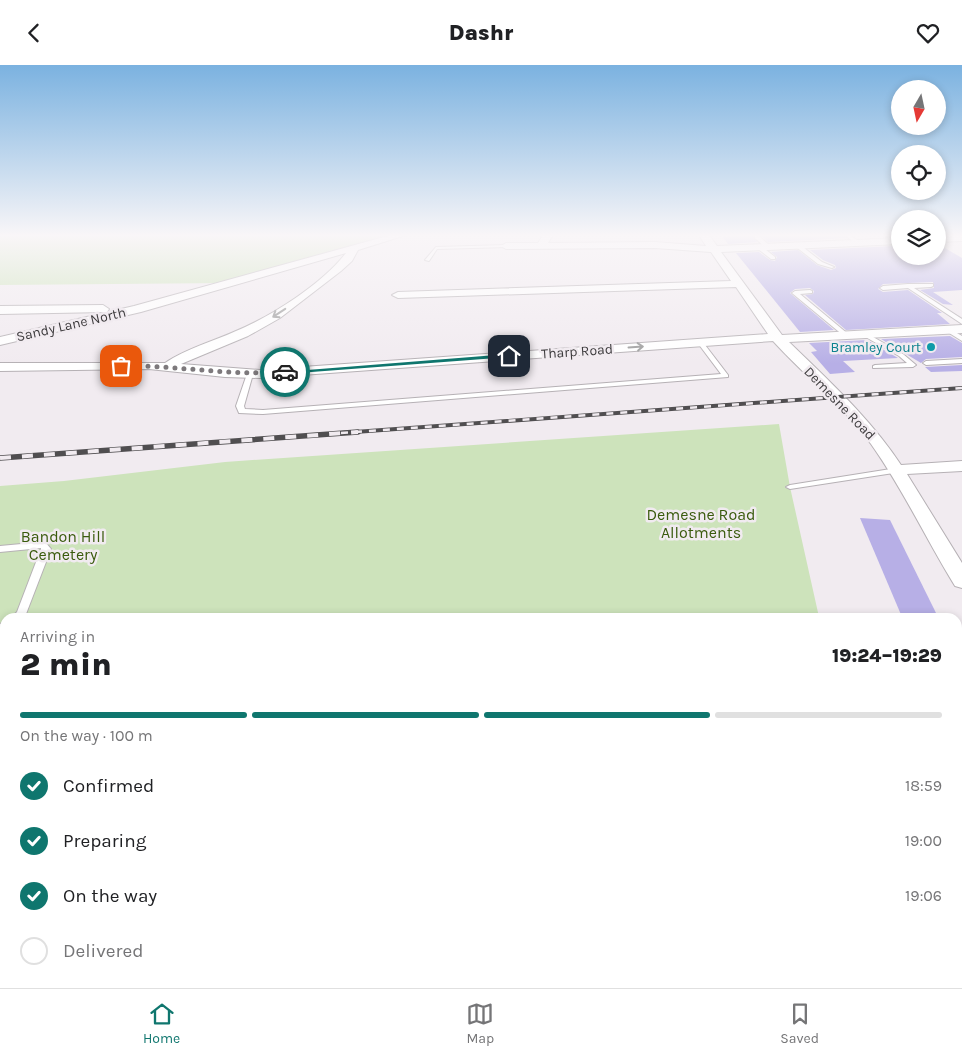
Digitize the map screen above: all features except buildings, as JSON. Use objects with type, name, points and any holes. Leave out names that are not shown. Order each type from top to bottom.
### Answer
[{"type":"street","name":"Sandy Lane North","points":[[0,341],[137,309],[245,278]]},
{"type":"street","points":[[0,367],[169,366],[184,357],[258,326],[308,294],[326,278]]},
{"type":"street","name":"Demesne Road","points":[[733,278],[777,338],[868,430],[897,471],[962,581]]},
{"type":"street","points":[[398,295],[737,284]]},
{"type":"street","points":[[0,310],[137,309]]},
{"type":"street","points":[[777,338],[962,329]]},
{"type":"street","name":"Tharp Road","points":[[169,366],[250,374],[777,338]]},
{"type":"street","points":[[897,471],[962,466]]},
{"type":"lane","points":[[883,288],[931,285]]},
{"type":"lane","points":[[908,287],[962,322]]},
{"type":"lane","points":[[810,292],[795,293],[846,335]]},
{"type":"lane","points":[[948,329],[962,339]]},
{"type":"lane","points":[[864,334],[913,365],[875,367]]},
{"type":"lane","points":[[250,374],[240,406],[242,411],[263,413],[726,376],[700,342]]},
{"type":"lane","points":[[926,363],[962,361]]},
{"type":"lane","points":[[790,487],[897,471]]},
{"type":"lane","points":[[0,549],[37,545],[43,545],[46,549],[21,613]]},
{"type":"green space","points":[[0,278],[244,278],[228,283],[0,285]]},
{"type":"green space","name":"Demesne Road Allotments","points":[[779,424],[790,487],[818,613],[0,613],[0,486],[64,481],[225,462]]},
{"type":"railway","points":[[341,433],[962,388]]},
{"type":"railway","points":[[0,458],[358,432]]},
{"type":"way so far","points":[[121,366],[169,366],[239,374],[285,372]]},
{"type":"place","name":"Bramley Court","points":[[931,347]]},
{"type":"route","points":[[285,372],[509,356]]},
{"type":"park label","name":"Bandon Hill Cemetery","points":[[63,545]]}]
